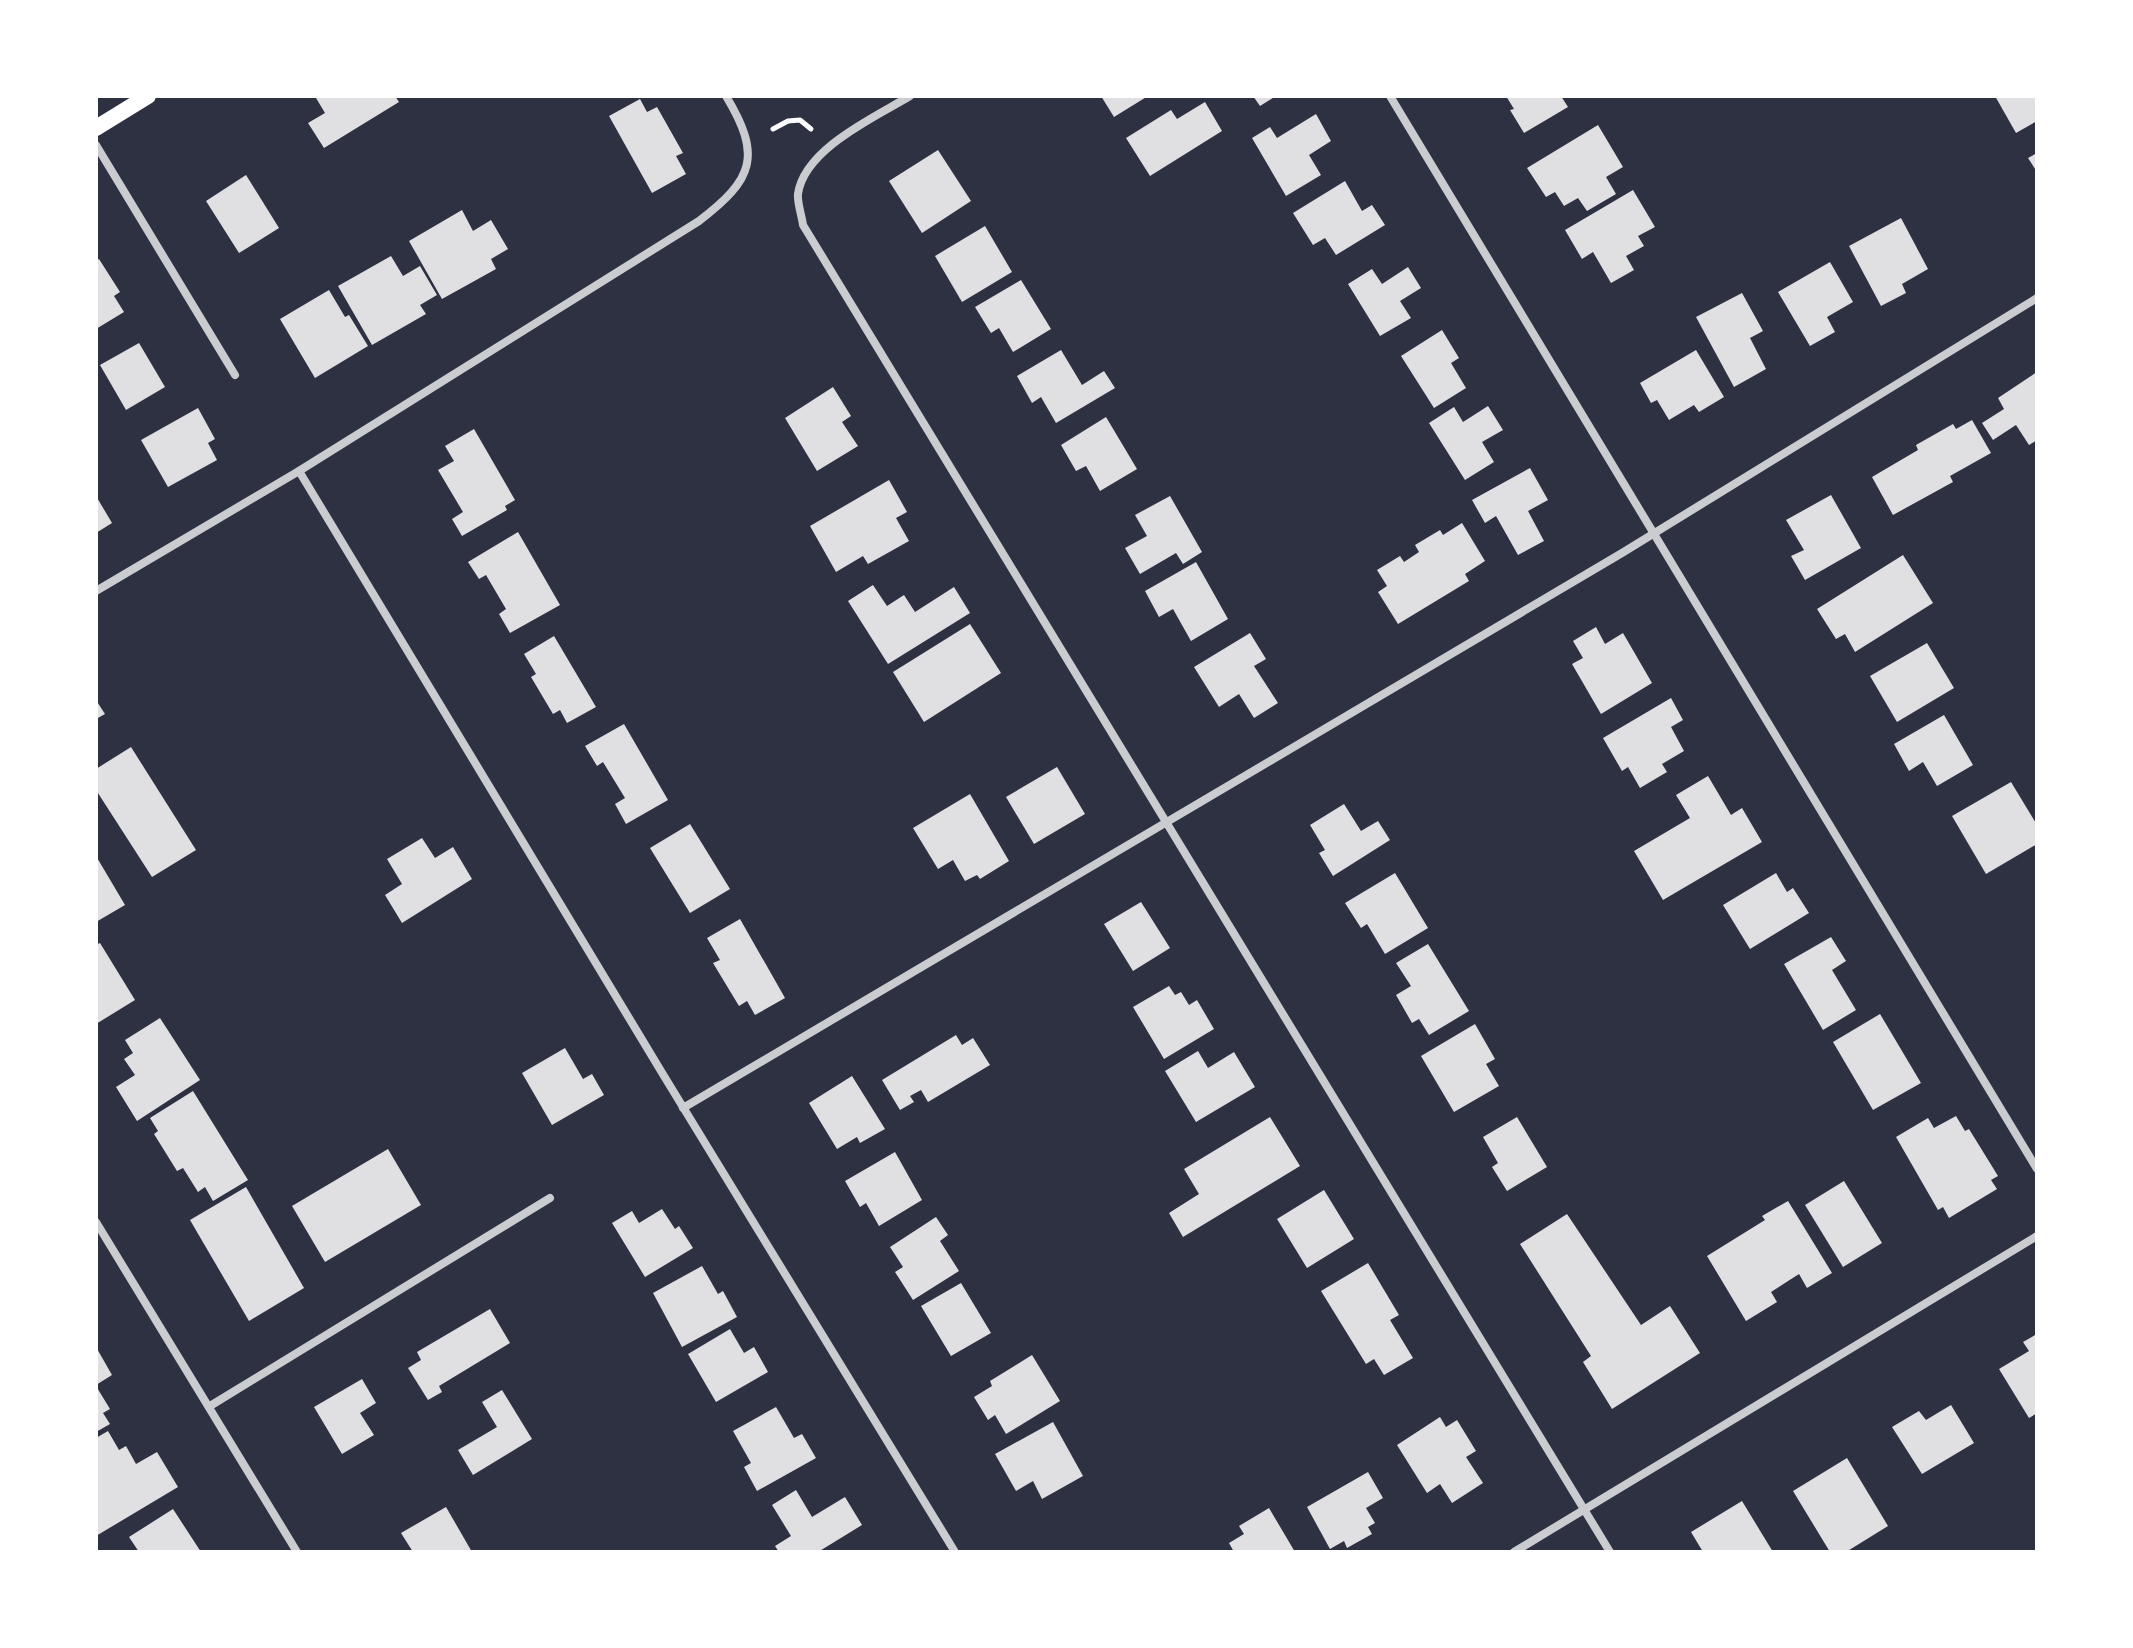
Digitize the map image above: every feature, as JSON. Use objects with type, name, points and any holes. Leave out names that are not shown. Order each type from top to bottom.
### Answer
[{"type":"main road","points":[[96,128],[148,96]]},
{"type":"street","points":[[96,591],[299,471],[699,221],[721,204],[738,186],[746,170],[748,141],[743,125],[726,96]]},
{"type":"street","points":[[910,96],[833,142],[809,167],[798,194],[803,225],[1610,1552]]},
{"type":"street","points":[[1390,96],[2037,1169]]},
{"type":"street","points":[[96,145],[235,375]]},
{"type":"street","points":[[683,1108],[1654,534],[2037,298]]},
{"type":"street","points":[[299,471],[955,1552]]},
{"type":"street","points":[[210,1406],[550,1198]]},
{"type":"street","points":[[96,1222],[297,1552]]},
{"type":"street","points":[[1514,1552],[2037,1236]]},
{"type":"path","points":[[773,129],[788,121],[800,120],[811,129]]},
{"type":"building","points":[[395,96],[399,102],[324,148],[308,123],[325,113],[316,98]]},
{"type":"building","points":[[1101,96],[1148,96],[1114,117]]},
{"type":"building","points":[[1253,96],[1276,96],[1260,106]]},
{"type":"building","points":[[1506,96],[1561,96],[1568,107],[1524,133],[1510,110],[1514,109]]},
{"type":"building","points":[[1995,96],[2037,96],[2037,121],[2016,133]]},
{"type":"building","points":[[640,99],[647,112],[657,107],[683,153],[676,156],[686,174],[652,193],[609,116]]},
{"type":"building","points":[[1205,102],[1222,131],[1150,176],[1126,138],[1171,110],[1177,119]]},
{"type":"building","points":[[1316,114],[1331,141],[1309,155],[1321,175],[1286,196],[1252,138],[1270,127],[1277,138]]},
{"type":"building","points":[[1598,125],[1623,167],[1606,177],[1616,194],[1587,211],[1578,198],[1564,206],[1555,192],[1546,197],[1527,168]]},
{"type":"building","points":[[938,150],[971,201],[922,233],[889,181]]},
{"type":"building","points":[[2037,153],[2037,172],[2028,158]]},
{"type":"building","points":[[246,175],[279,228],[239,253],[206,201]]},
{"type":"building","points":[[1345,181],[1362,211],[1372,205],[1385,225],[1336,255],[1325,238],[1313,245],[1293,213]]},
{"type":"building","points":[[1633,190],[1655,227],[1638,236],[1644,246],[1626,256],[1634,270],[1611,283],[1593,252],[1582,259],[1565,230]]},
{"type":"building","points":[[462,210],[473,231],[491,220],[508,249],[491,259],[496,269],[442,299],[409,241]]},
{"type":"building","points":[[1901,218],[1928,269],[1902,284],[1906,293],[1881,306],[1849,246]]},
{"type":"building","points":[[985,226],[1012,272],[962,302],[935,256]]},
{"type":"building","points":[[391,256],[403,276],[420,266],[437,295],[420,305],[426,314],[372,345],[338,286]]},
{"type":"building","points":[[99,259],[120,292],[114,296],[124,312],[96,329],[96,261]]},
{"type":"building","points":[[1830,262],[1853,302],[1827,317],[1835,332],[1810,346],[1778,292]]},
{"type":"building","points":[[1408,267],[1421,288],[1400,301],[1411,318],[1380,336],[1348,284],[1372,269],[1382,284]]},
{"type":"building","points":[[1021,280],[1051,329],[1013,352],[999,328],[991,333],[975,307]]},
{"type":"building","points":[[329,290],[368,346],[315,378],[280,319]]},
{"type":"building","points":[[1742,293],[1763,331],[1750,338],[1766,369],[1734,387],[1696,317]]},
{"type":"building","points":[[1442,330],[1459,358],[1451,363],[1466,388],[1434,408],[1401,356]]},
{"type":"building","points":[[139,343],[165,387],[126,410],[100,365]]},
{"type":"building","points":[[1061,350],[1082,385],[1104,371],[1115,388],[1056,423],[1041,397],[1032,403],[1017,376]]},
{"type":"building","points":[[1696,350],[1724,397],[1699,412],[1694,405],[1669,420],[1657,400],[1651,403],[1640,383]]},
{"type":"building","points":[[2037,372],[2037,440],[2029,445],[2016,425],[1993,440],[1982,423],[2004,409],[1998,398]]},
{"type":"building","points":[[833,387],[851,416],[842,422],[858,446],[817,471],[785,418]]},
{"type":"building","points":[[1488,406],[1503,430],[1482,442],[1494,462],[1465,480],[1429,423],[1454,407],[1463,422]]},
{"type":"building","points":[[198,408],[215,439],[208,443],[217,460],[168,487],[141,440]]},
{"type":"building","points":[[1106,417],[1137,469],[1100,491],[1086,466],[1076,471],[1061,445]]},
{"type":"building","points":[[1972,420],[1991,453],[1950,476],[1953,482],[1893,515],[1872,477],[1918,450],[1916,445],[1953,424],[1956,429]]},
{"type":"building","points":[[474,429],[515,500],[505,506],[507,510],[462,536],[452,519],[463,512],[438,470],[454,461],[445,446]]},
{"type":"building","points":[[1530,468],[1548,500],[1528,511],[1544,541],[1518,555],[1496,516],[1485,523],[1472,500]]},
{"type":"building","points":[[889,480],[907,512],[896,518],[909,541],[868,564],[863,556],[836,572],[810,526]]},
{"type":"building","points":[[1831,495],[1861,548],[1805,580],[1791,556],[1804,550],[1786,520]]},
{"type":"building","points":[[96,496],[112,523],[96,533]]},
{"type":"building","points":[[1170,496],[1202,552],[1183,564],[1176,553],[1140,574],[1125,548],[1147,536],[1135,515]]},
{"type":"building","points":[[1462,523],[1485,561],[1465,574],[1469,581],[1398,624],[1378,592],[1387,586],[1377,570],[1400,556],[1404,562],[1419,552],[1415,545],[1440,530],[1443,535]]},
{"type":"building","points":[[518,532],[560,605],[510,633],[499,614],[506,609],[486,575],[479,579],[468,562]]},
{"type":"building","points":[[1903,555],[1933,603],[1855,652],[1845,634],[1836,639],[1817,609]]},
{"type":"building","points":[[1196,562],[1228,619],[1191,641],[1173,609],[1159,617],[1145,591]]},
{"type":"building","points":[[873,585],[887,606],[904,595],[915,612],[954,587],[970,613],[888,664],[848,601]]},
{"type":"building","points":[[970,624],[1001,673],[924,722],[893,672]]},
{"type":"building","points":[[1596,627],[1605,644],[1623,633],[1652,683],[1601,714],[1572,664],[1583,658],[1573,641]]},
{"type":"building","points":[[1250,633],[1266,659],[1254,666],[1278,703],[1254,718],[1239,694],[1219,707],[1194,667]]},
{"type":"building","points":[[554,636],[596,707],[567,723],[560,710],[553,714],[531,677],[536,674],[524,654]]},
{"type":"building","points":[[1927,643],[1954,688],[1897,722],[1870,676]]},
{"type":"building","points":[[1671,698],[1683,720],[1671,727],[1684,751],[1662,764],[1667,772],[1640,788],[1628,767],[1622,771],[1603,738]]},
{"type":"building","points":[[96,700],[105,714],[96,719]]},
{"type":"building","points":[[1944,715],[1973,765],[1937,786],[1923,762],[1909,771],[1894,744]]},
{"type":"building","points":[[624,724],[668,800],[626,824],[615,804],[625,798],[603,762],[597,766],[585,746]]},
{"type":"building","points":[[131,747],[196,850],[152,877],[96,790],[96,769]]},
{"type":"building","points":[[1057,767],[1085,814],[1034,844],[1006,797]]},
{"type":"building","points":[[1708,776],[1731,815],[1742,808],[1762,842],[1663,900],[1634,851],[1690,818],[1676,795]]},
{"type":"building","points":[[2011,782],[2037,825],[2037,844],[1986,874],[1952,816]]},
{"type":"building","points":[[970,794],[1009,861],[980,879],[977,875],[965,881],[953,860],[938,869],[913,828]]},
{"type":"building","points":[[1344,804],[1361,831],[1378,821],[1390,840],[1333,876],[1319,853],[1325,850],[1310,825]]},
{"type":"building","points":[[690,824],[730,889],[690,913],[650,848]]},
{"type":"building","points":[[422,838],[435,858],[453,847],[472,879],[402,923],[385,895],[402,884],[387,859]]},
{"type":"building","points":[[96,856],[125,905],[96,922]]},
{"type":"building","points":[[1395,873],[1428,928],[1385,954],[1367,924],[1361,928],[1345,903]]},
{"type":"building","points":[[1776,873],[1787,892],[1793,888],[1809,913],[1750,949],[1723,905]]},
{"type":"building","points":[[1141,902],[1170,948],[1133,971],[1104,924]]},
{"type":"building","points":[[740,919],[785,998],[755,1015],[747,1001],[739,1006],[713,963],[720,960],[707,938]]},
{"type":"building","points":[[1831,937],[1846,961],[1832,970],[1856,1010],[1823,1030],[1784,964]]},
{"type":"building","points":[[100,943],[135,1000],[96,1024],[96,945]]},
{"type":"building","points":[[1428,944],[1469,1011],[1429,1035],[1419,1019],[1412,1023],[1396,995],[1411,986],[1396,963]]},
{"type":"building","points":[[1169,986],[1175,995],[1181,992],[1189,1005],[1197,1000],[1214,1029],[1164,1059],[1133,1007]]},
{"type":"building","points":[[1880,1014],[1921,1083],[1873,1110],[1833,1042]]},
{"type":"building","points":[[160,1018],[200,1080],[137,1121],[116,1087],[135,1075],[124,1059],[133,1053],[125,1040]]},
{"type":"building","points":[[1475,1024],[1495,1059],[1486,1064],[1499,1086],[1454,1112],[1421,1056]]},
{"type":"building","points":[[956,1035],[962,1045],[973,1038],[990,1065],[928,1102],[921,1090],[910,1096],[914,1102],[900,1110],[882,1080]]},
{"type":"building","points":[[565,1048],[583,1079],[592,1074],[604,1095],[552,1125],[522,1073]]},
{"type":"building","points":[[1198,1051],[1208,1068],[1234,1052],[1255,1087],[1196,1122],[1165,1071]]},
{"type":"building","points":[[852,1076],[885,1129],[860,1143],[857,1137],[837,1149],[809,1103]]},
{"type":"building","points":[[193,1091],[248,1180],[213,1201],[205,1187],[198,1192],[183,1168],[177,1171],[154,1134],[158,1131],[150,1118]]},
{"type":"building","points":[[1956,1116],[1965,1131],[1969,1129],[1998,1176],[1991,1180],[1997,1189],[1949,1218],[1943,1207],[1938,1210],[1896,1137],[1928,1118],[1934,1128]]},
{"type":"building","points":[[1270,1117],[1300,1166],[1183,1237],[1169,1213],[1199,1194],[1184,1169]]},
{"type":"building","points":[[1517,1117],[1547,1167],[1507,1191],[1492,1167],[1498,1163],[1483,1137]]},
{"type":"building","points":[[388,1149],[421,1205],[325,1262],[292,1206]]},
{"type":"building","points":[[895,1152],[922,1200],[879,1226],[866,1203],[860,1207],[845,1181]]},
{"type":"building","points":[[1844,1181],[1882,1243],[1843,1267],[1805,1205]]},
{"type":"building","points":[[246,1187],[304,1288],[249,1321],[190,1220]]},
{"type":"building","points":[[1324,1190],[1354,1239],[1307,1268],[1277,1219]]},
{"type":"building","points":[[1788,1201],[1832,1273],[1807,1288],[1799,1274],[1771,1292],[1777,1302],[1746,1321],[1707,1256],[1765,1220],[1762,1216]]},
{"type":"building","points":[[662,1209],[675,1229],[679,1226],[693,1248],[645,1277],[612,1223],[632,1211],[639,1223]]},
{"type":"building","points":[[1567,1214],[1641,1325],[1670,1306],[1700,1353],[1612,1409],[1583,1362],[1591,1356],[1520,1244]]},
{"type":"building","points":[[936,1217],[948,1235],[940,1241],[959,1271],[913,1300],[895,1272],[903,1267],[890,1247]]},
{"type":"building","points":[[1368,1263],[1399,1315],[1390,1320],[1413,1358],[1384,1375],[1374,1359],[1366,1364],[1321,1291]]},
{"type":"building","points":[[702,1266],[718,1294],[723,1291],[737,1317],[682,1347],[653,1293]]},
{"type":"building","points":[[961,1283],[991,1333],[951,1356],[921,1306]]},
{"type":"building","points":[[490,1309],[510,1343],[439,1386],[442,1392],[428,1400],[408,1368],[421,1360],[417,1352]]},
{"type":"building","points":[[730,1329],[744,1353],[754,1347],[768,1372],[716,1402],[688,1354]]},
{"type":"building","points":[[2037,1334],[2037,1413],[2029,1418],[1999,1369],[2029,1351],[2023,1342]]},
{"type":"building","points":[[96,1347],[112,1375],[96,1385]]},
{"type":"building","points":[[1032,1355],[1060,1401],[1006,1434],[995,1415],[988,1420],[974,1397],[992,1386],[990,1381]]},
{"type":"building","points":[[362,1379],[376,1403],[360,1413],[374,1435],[342,1454],[314,1407]]},
{"type":"building","points":[[96,1386],[110,1409],[103,1413],[110,1424],[96,1432]]},
{"type":"building","points":[[502,1390],[532,1439],[473,1475],[458,1450],[497,1427],[482,1402]]},
{"type":"building","points":[[1951,1405],[1974,1443],[1922,1474],[1892,1427],[1919,1411],[1926,1420]]},
{"type":"building","points":[[776,1407],[794,1438],[802,1434],[816,1458],[757,1491],[744,1467],[751,1463],[733,1431]]},
{"type":"building","points":[[1440,1417],[1446,1427],[1457,1420],[1476,1451],[1466,1457],[1483,1483],[1452,1503],[1440,1484],[1427,1493],[1397,1445]]},
{"type":"building","points":[[1053,1422],[1083,1476],[1042,1499],[1033,1481],[1016,1491],[995,1454]]},
{"type":"building","points":[[108,1431],[119,1450],[126,1446],[136,1464],[157,1452],[178,1487],[96,1536],[96,1438]]},
{"type":"building","points":[[1847,1458],[1888,1526],[1846,1552],[1830,1552],[1793,1491]]},
{"type":"building","points":[[1368,1472],[1383,1498],[1366,1508],[1375,1523],[1368,1527],[1372,1534],[1347,1548],[1344,1541],[1330,1549],[1307,1507]]},
{"type":"building","points":[[796,1490],[812,1517],[845,1497],[862,1525],[818,1552],[779,1552],[775,1546],[791,1536],[772,1505]]},
{"type":"building","points":[[1742,1501],[1773,1552],[1703,1552],[1691,1532]]},
{"type":"building","points":[[446,1507],[472,1552],[413,1552],[401,1533]]},
{"type":"building","points":[[1269,1508],[1295,1552],[1234,1552],[1229,1543],[1244,1534],[1239,1526]]},
{"type":"building","points":[[173,1509],[201,1552],[139,1552],[129,1537]]}]
